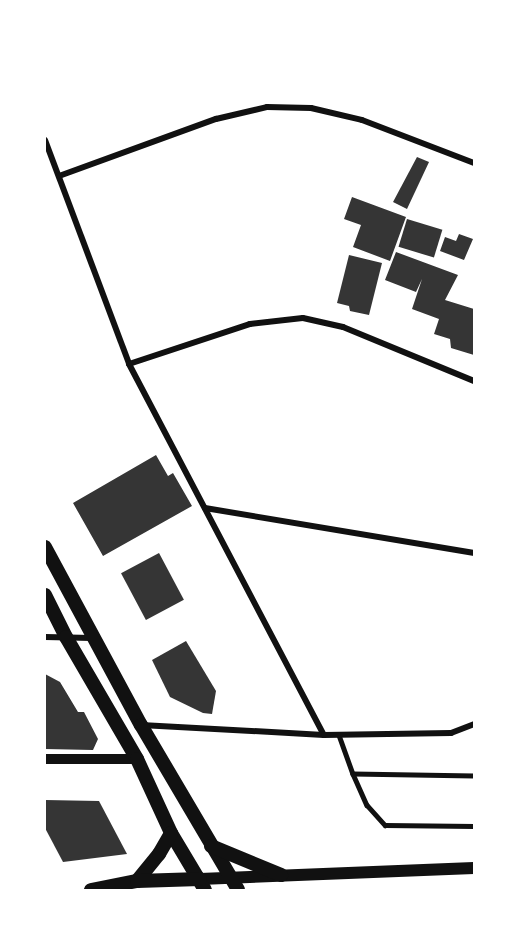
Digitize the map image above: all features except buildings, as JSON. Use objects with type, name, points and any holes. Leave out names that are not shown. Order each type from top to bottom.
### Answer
[{"type":"main road","points":[[45,547],[141,725],[234,884]]},
{"type":"main road","points":[[45,595],[66,637],[137,759],[171,833],[202,885]]},
{"type":"main road","points":[[137,881],[159,854],[171,833]]},
{"type":"main road","points":[[211,846],[281,875]]},
{"type":"main road","points":[[91,890],[137,881],[202,885],[234,884],[281,875],[474,868]]},
{"type":"street","points":[[58,176],[216,119],[267,107],[310,108],[362,120],[474,163]]},
{"type":"street","points":[[45,140],[129,364],[324,735]]},
{"type":"street","points":[[129,364],[250,324],[303,318],[343,327],[474,381]]},
{"type":"street","points":[[205,508],[474,553]]},
{"type":"street","points":[[45,637],[94,638]]},
{"type":"street","points":[[141,725],[339,735],[451,733],[474,724]]},
{"type":"street","points":[[45,759],[137,759]]},
{"type":"lane","points":[[339,735],[367,805],[385,825],[474,826]]},
{"type":"lane","points":[[353,774],[474,776]]}]
